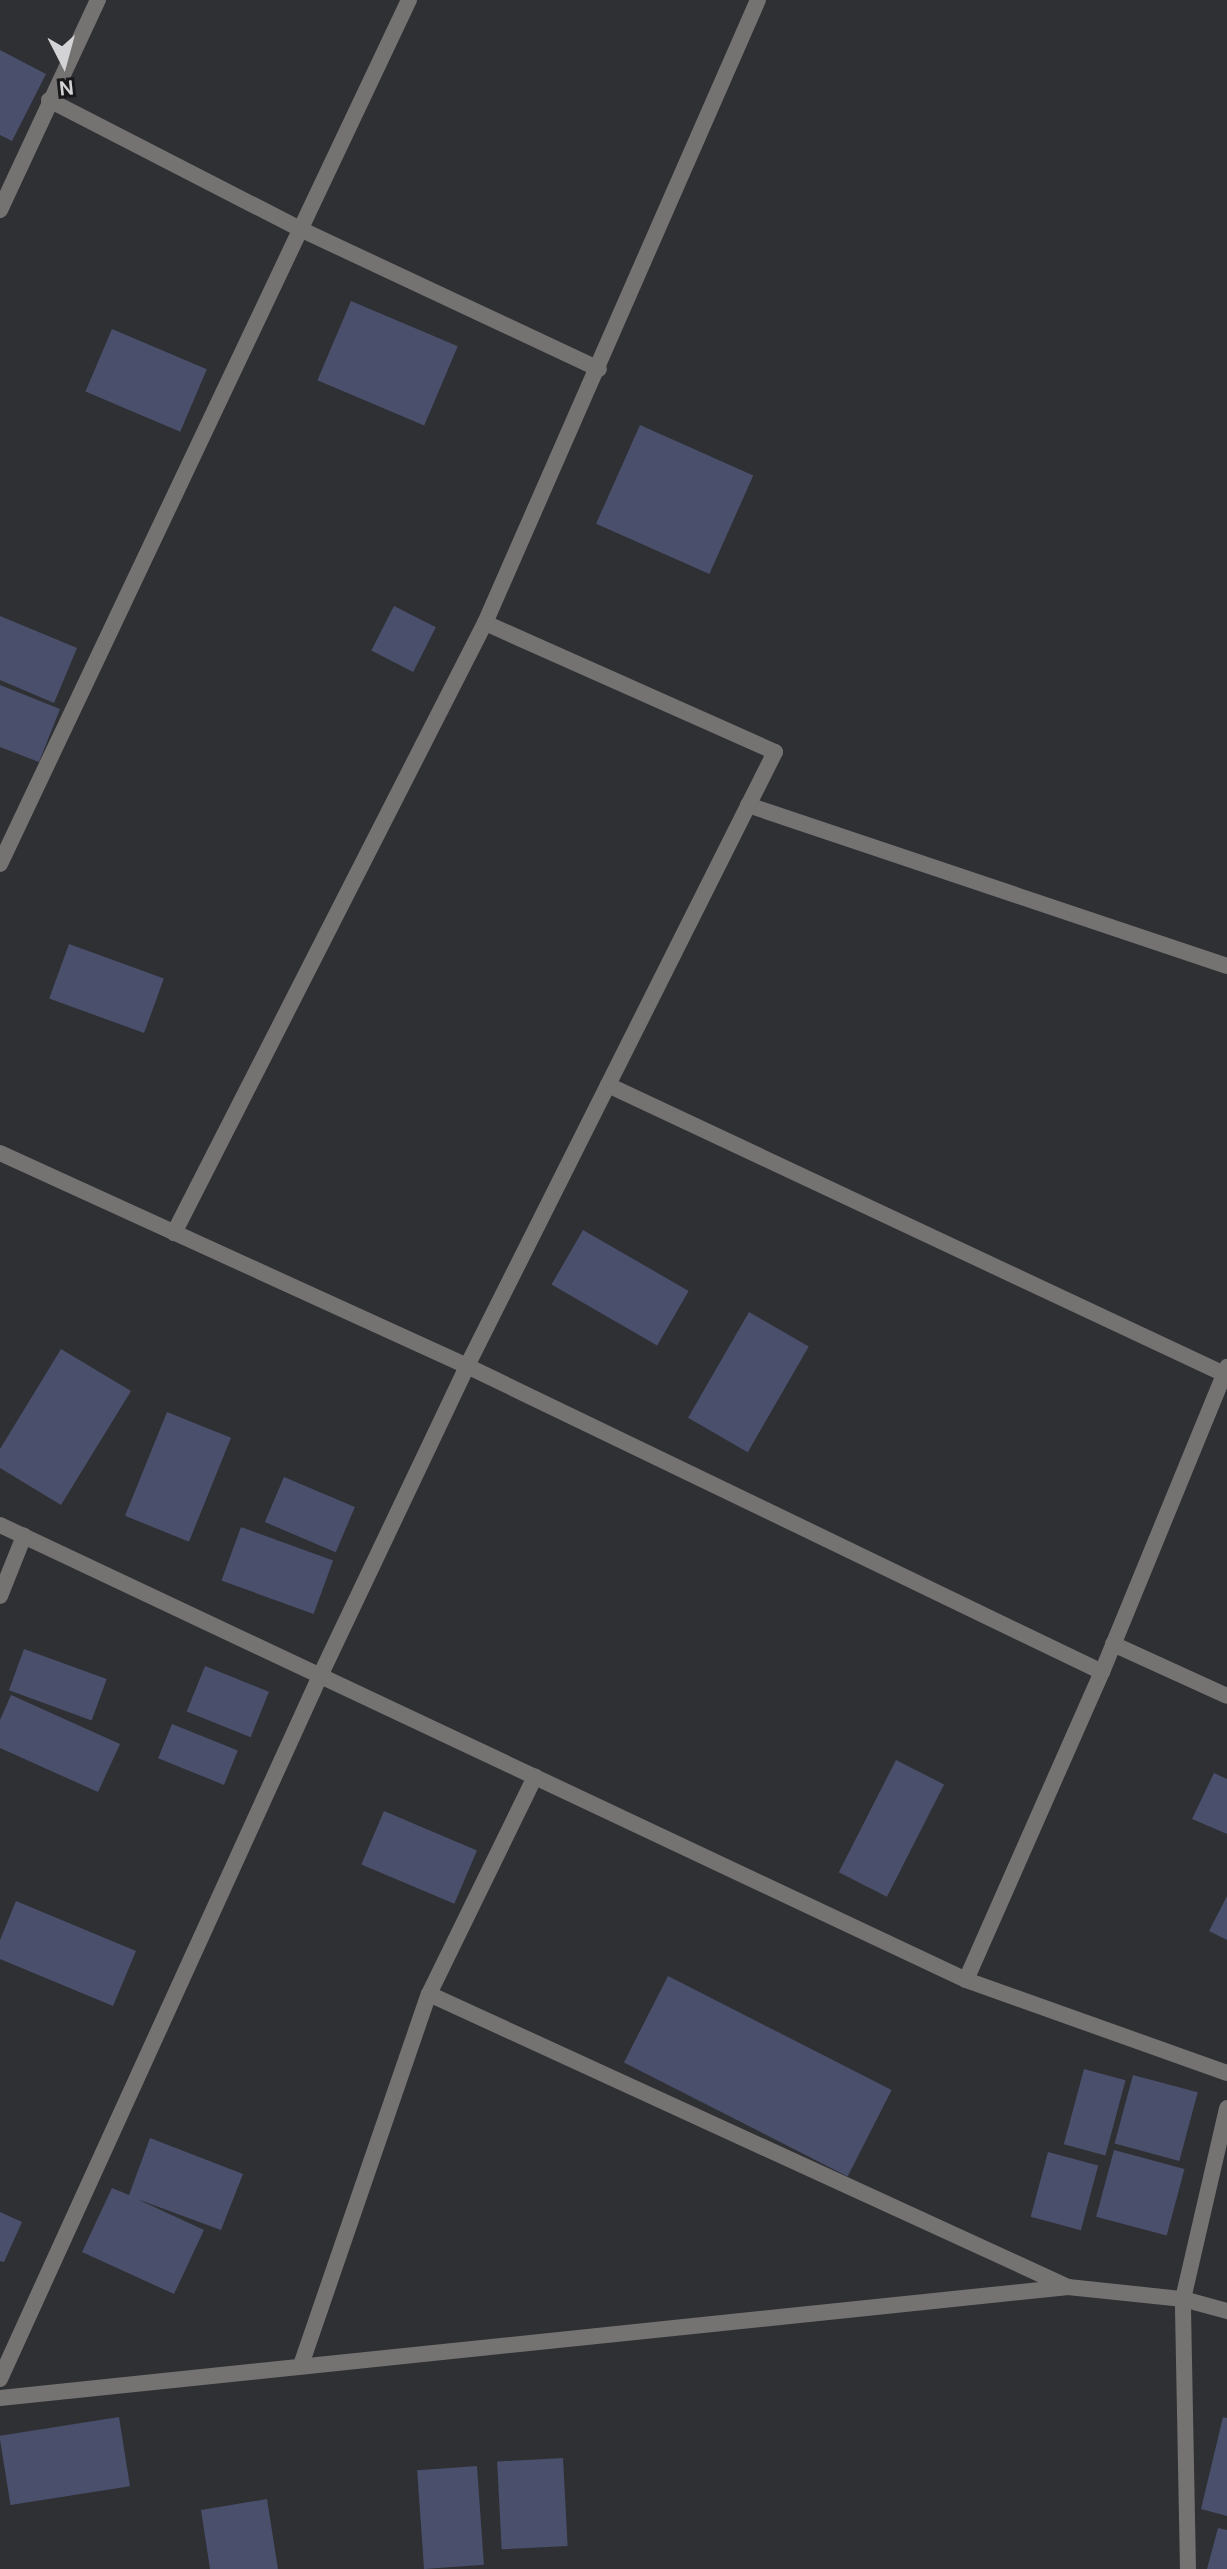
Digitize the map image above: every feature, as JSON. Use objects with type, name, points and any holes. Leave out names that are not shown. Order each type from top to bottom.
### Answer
[{"type":"street","points":[[0,210],[98,0]]},
{"type":"street","points":[[0,864],[409,0]]},
{"type":"street","points":[[174,1233],[485,623],[599,369],[758,0]]},
{"type":"street","points":[[49,100],[300,229],[599,369]]},
{"type":"street","points":[[0,2379],[320,1676],[467,1366],[775,752],[485,623]]},
{"type":"street","points":[[748,805],[1227,966]]},
{"type":"street","points":[[608,1085],[1226,1370],[1102,1672],[966,1980]]},
{"type":"street","points":[[0,1153],[467,1366],[1102,1672]]},
{"type":"street","points":[[0,1525],[966,1980],[1227,2073]]},
{"type":"street","points":[[0,1596],[24,1536]]},
{"type":"street","points":[[1113,1644],[1227,1696]]},
{"type":"street","points":[[301,2365],[429,1994],[535,1777]]},
{"type":"street","points":[[429,1994],[1068,2287]]},
{"type":"street","points":[[1188,2569],[1183,2299],[1227,2108]]},
{"type":"street","points":[[0,2398],[1068,2287],[1183,2299],[1227,2311]]},
{"type":"building","points":[[0,50],[46,74],[12,141],[0,135]]},
{"type":"building","points":[[351,301],[458,346],[424,425],[317,380]]},
{"type":"building","points":[[112,329],[207,369],[180,432],[85,392]]},
{"type":"building","points":[[640,425],[753,475],[709,574],[596,524]]},
{"type":"building","points":[[394,606],[436,627],[413,672],[371,651]]},
{"type":"building","points":[[0,616],[77,648],[54,703],[0,680]]},
{"type":"building","points":[[0,685],[60,709],[39,762],[0,747]]},
{"type":"building","points":[[69,944],[164,979],[144,1033],[49,999]]},
{"type":"building","points":[[583,1230],[689,1291],[657,1346],[552,1285]]},
{"type":"building","points":[[749,1312],[809,1346],[748,1452],[688,1418]]},
{"type":"building","points":[[61,1349],[131,1391],[61,1505],[0,1468],[0,1449]]},
{"type":"building","points":[[167,1412],[231,1438],[189,1542],[125,1516]]},
{"type":"building","points":[[284,1477],[355,1507],[336,1552],[265,1522]]},
{"type":"building","points":[[241,1527],[333,1561],[314,1614],[222,1581]]},
{"type":"building","points":[[24,1649],[107,1679],[92,1720],[9,1690]]},
{"type":"building","points":[[205,1666],[269,1692],[251,1737],[187,1711]]},
{"type":"building","points":[[11,1695],[120,1744],[98,1792],[0,1748],[0,1720]]},
{"type":"building","points":[[172,1724],[238,1751],[224,1785],[158,1758]]},
{"type":"building","points":[[896,1760],[944,1785],[887,1897],[839,1872]]},
{"type":"building","points":[[1214,1773],[1227,1779],[1227,1834],[1192,1819]]},
{"type":"building","points":[[384,1811],[477,1850],[454,1904],[361,1864]]},
{"type":"building","points":[[1227,1896],[1227,1940],[1209,1931]]},
{"type":"building","points":[[16,1901],[136,1951],[113,2006],[0,1959],[0,1940]]},
{"type":"building","points":[[668,1976],[892,2090],[848,2176],[624,2062]]},
{"type":"building","points":[[1084,2069],[1126,2080],[1105,2155],[1064,2144]]},
{"type":"building","points":[[1133,2075],[1198,2092],[1179,2161],[1115,2144]]},
{"type":"building","points":[[150,2138],[243,2174],[221,2230],[137,2199],[204,2230],[174,2294],[82,2252],[112,2188],[129,2195]]},
{"type":"building","points":[[1114,2150],[1185,2169],[1167,2236],[1096,2217]]},
{"type":"building","points":[[1048,2152],[1098,2165],[1081,2230],[1031,2217]]},
{"type":"building","points":[[0,2212],[22,2222],[4,2262],[0,2261]]},
{"type":"building","points":[[119,2417],[130,2486],[10,2505],[0,2436]]},
{"type":"building","points":[[1223,2417],[1227,2418],[1227,2516],[1201,2509]]},
{"type":"building","points":[[563,2458],[568,2546],[502,2549],[497,2461]]},
{"type":"building","points":[[477,2466],[484,2565],[424,2569],[417,2470]]},
{"type":"building","points":[[267,2499],[278,2569],[210,2569],[201,2510]]},
{"type":"building","points":[[1218,2528],[1227,2530],[1227,2569],[1207,2569]]}]
